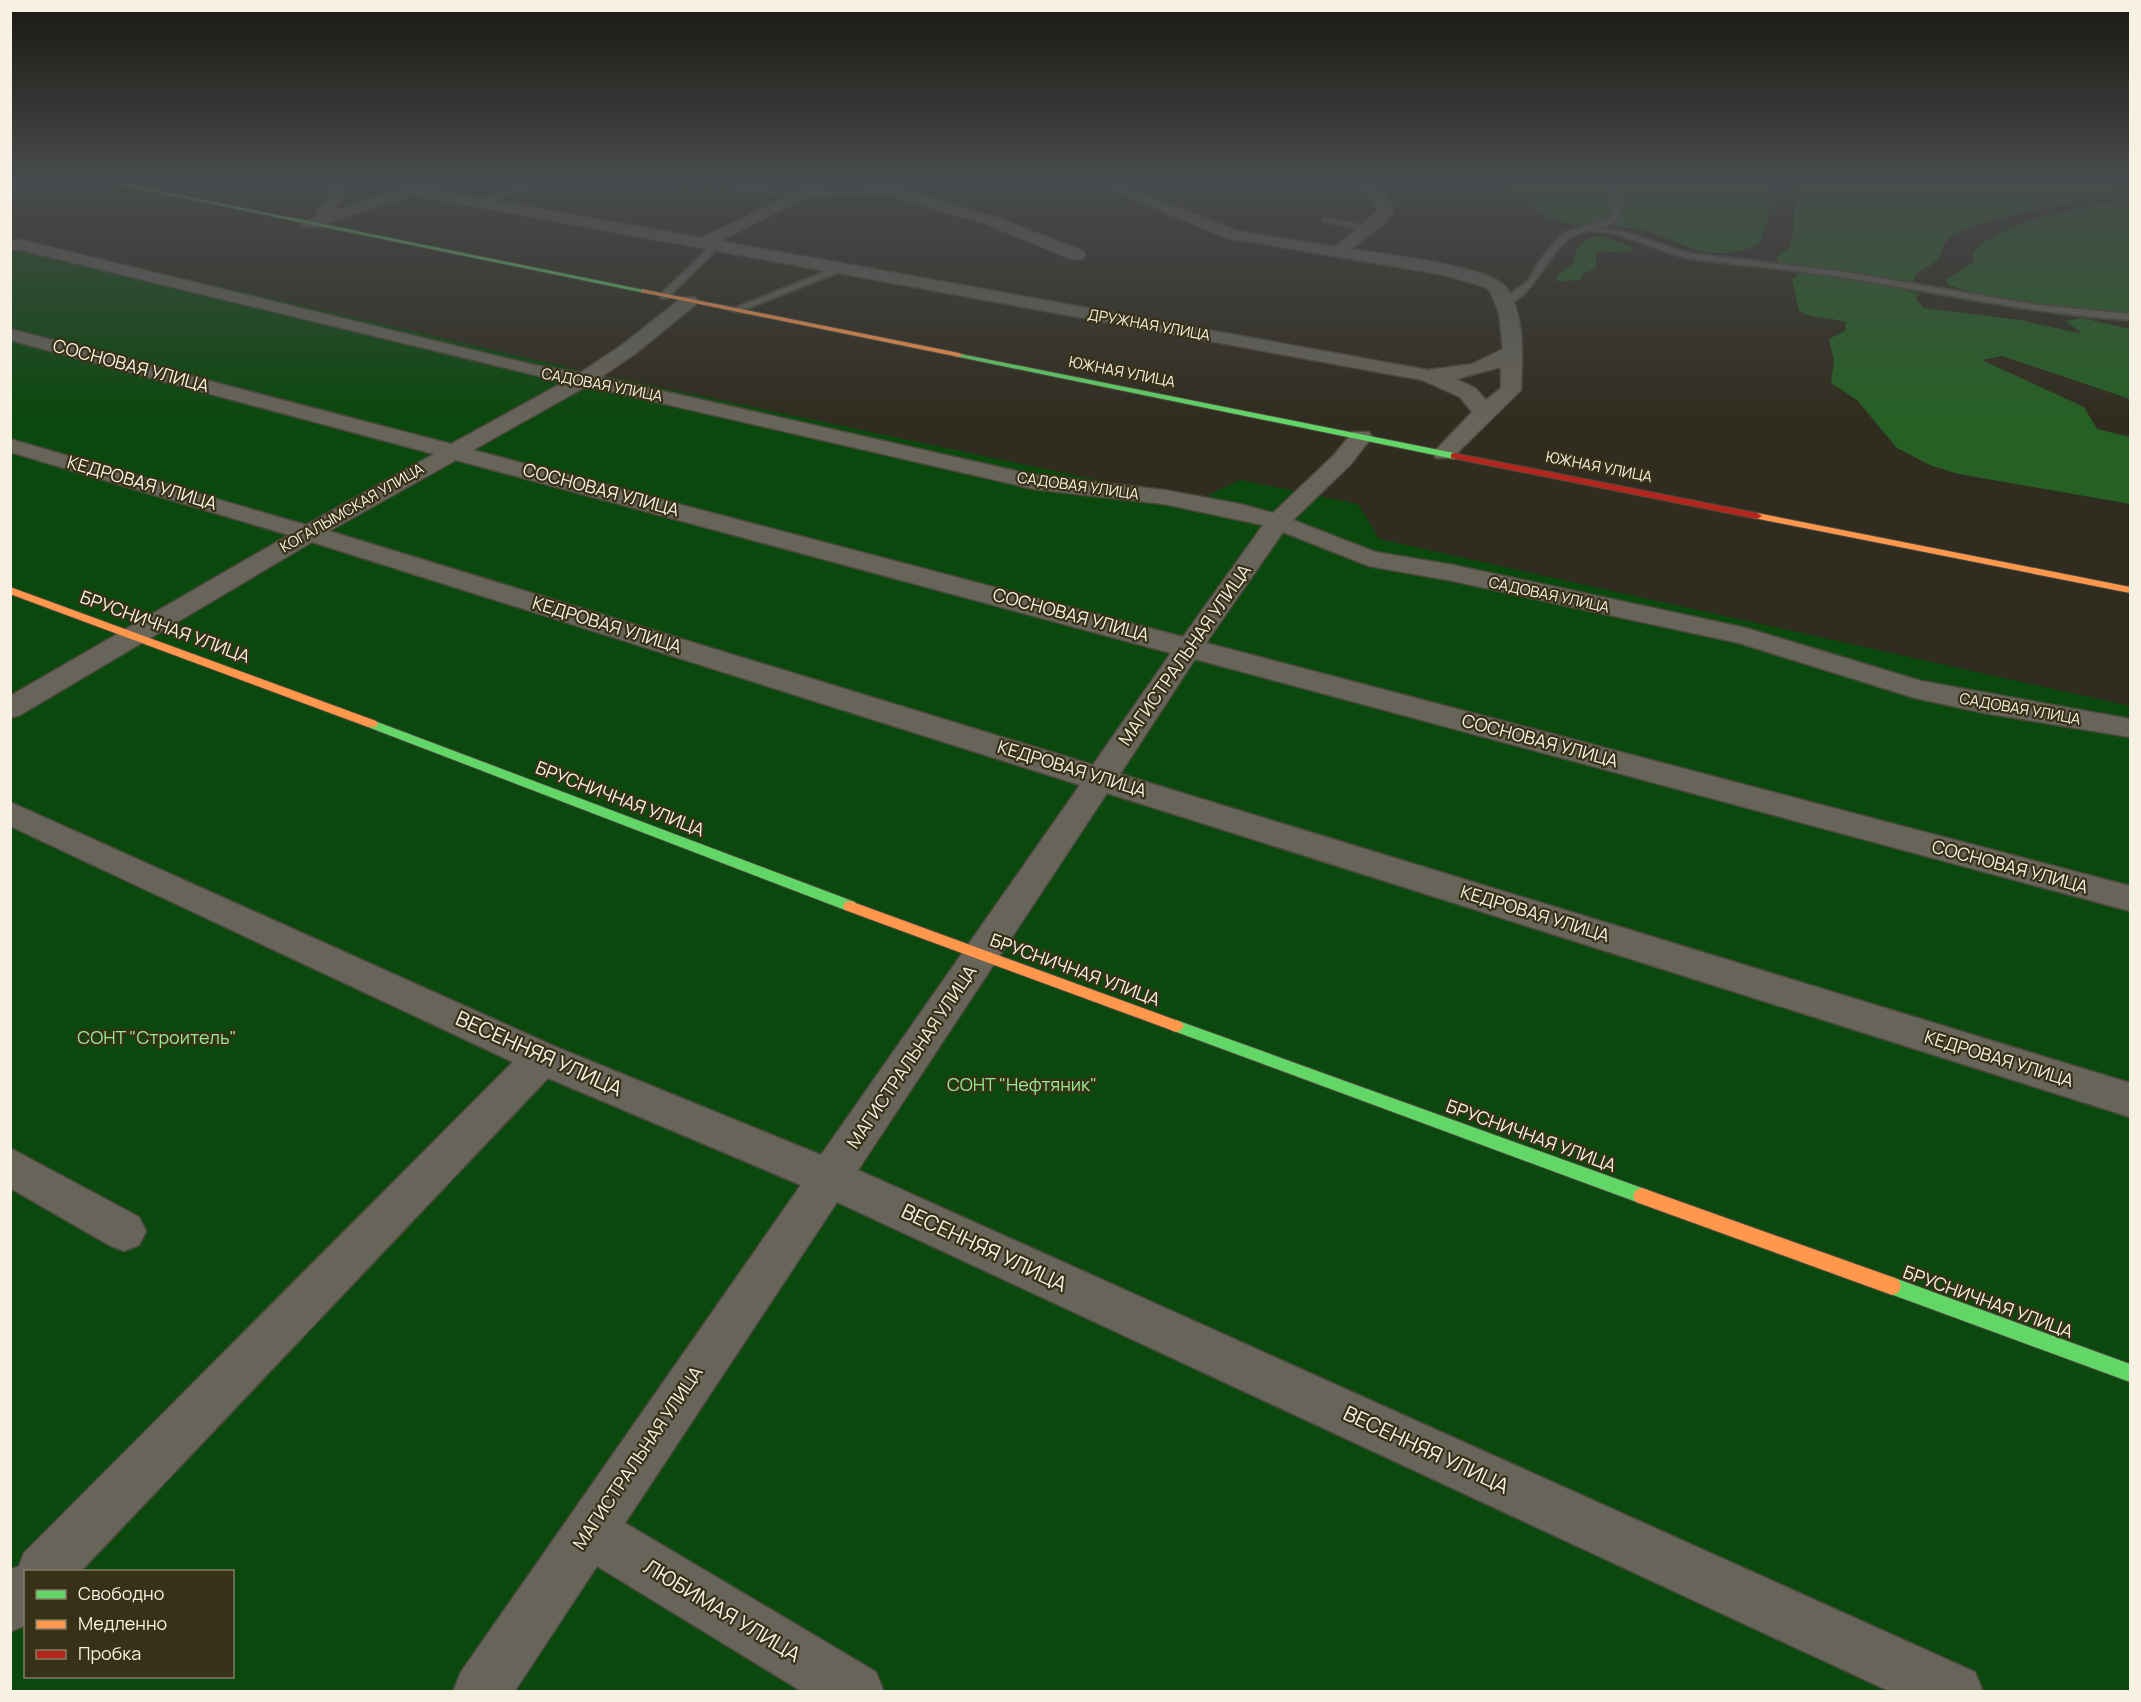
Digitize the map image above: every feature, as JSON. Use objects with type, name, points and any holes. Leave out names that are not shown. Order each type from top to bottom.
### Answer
[{"type":"street","name":"САДОВАЯ УЛИЦА","points":[[84,261],[538,372],[583,380],[1034,482],[1164,497],[1240,511],[1278,522],[1369,559],[1453,573],[1746,636],[1915,689],[1985,704],[2130,728]]},
{"type":"street","name":"ЮЖНАЯ УЛИЦА","points":[[494,261],[2130,590]]},
{"type":"street","name":"ДРУЖНАЯ УЛИЦА","points":[[798,261],[1426,375],[1466,391],[1480,402],[1483,413]]},
{"type":"street","points":[[1390,261],[1470,276],[1491,283],[1498,289],[1505,302],[1513,351],[1510,390],[1483,413],[1444,453]]},
{"type":"street","name":"КОГАЛЫМСКАЯ УЛИЦА","points":[[10,709],[309,533],[583,380],[629,349],[689,301]]},
{"type":"street","name":"СОСНОВАЯ УЛИЦА","points":[[10,334],[1190,646],[2130,899]]},
{"type":"street","name":"ДРУЖНАЯ УЛИЦА","points":[[1426,375],[1480,369],[1504,359],[1513,351]]},
{"type":"street","name":"МАГИСТРАЛЬНАЯ УЛИЦА","points":[[481,1692],[1190,646],[1278,522],[1338,466],[1361,437]]},
{"type":"street","name":"КЕДРОВАЯ УЛИЦА","points":[[10,444],[309,533],[2130,1100]]},
{"type":"street","name":"БРУСНИЧНАЯ УЛИЦА","points":[[10,590],[136,635],[980,955],[2130,1372]]},
{"type":"street","name":"ВЕСЕННЯЯ УЛИЦА","points":[[10,813],[542,1058],[830,1178],[1955,1692]]},
{"type":"street","points":[[45,1570],[542,1058]]},
{"type":"street","points":[[10,1166],[123,1232]]},
{"type":"street","name":"ЛЮБИМАЯ УЛИЦА","points":[[589,1531],[856,1692]]},
{"type":"street","points":[[10,1605],[24,1592]]},
{"type":"lane","points":[[664,296],[695,261]]},
{"type":"lane","points":[[1505,302],[1531,283],[1544,261]]},
{"type":"lane","points":[[1739,261],[1844,274],[2016,305],[2130,317]]},
{"type":"lane","points":[[735,310],[839,269]]},
{"type":"green space","name":"СОНТ \"Нефтяник\"","points":[[10,261],[115,261],[574,369],[1196,501],[1240,480],[1358,504],[1379,539],[2130,706],[2130,1691],[11,1691]]},
{"type":"green space","points":[[1574,261],[1596,261],[1596,268],[1583,274],[1580,280],[1558,281],[1556,277]]},
{"type":"green space","points":[[1935,261],[1917,272],[1913,282],[1902,283],[1779,263]]},
{"type":"green space","points":[[2130,261],[2130,313],[2015,301],[1948,285],[1946,280],[1973,262]]},
{"type":"green space","points":[[1799,274],[1845,277],[1906,290],[1920,294],[1915,298],[1924,308],[2020,320],[2083,334],[2065,321],[2082,318],[2130,329],[2130,347],[2128,347],[2130,349],[2130,399],[2002,356],[1982,360],[2084,407],[2097,429],[2130,437],[2130,504],[1959,474],[1932,466],[1897,448],[1857,400],[1831,383],[1834,361],[1829,339],[1845,331],[1846,322],[1799,311],[1792,280]]},
{"type":"traffic: fast","points":[[499,261],[645,291]]},
{"type":"traffic: fast","points":[[959,355],[1454,456]]},
{"type":"traffic: fast","points":[[372,724],[850,906]]},
{"type":"traffic: fast","points":[[1176,1026],[1642,1196]]},
{"type":"traffic: fast","points":[[1892,1286],[2130,1373]]},
{"type":"traffic: slow","points":[[645,291],[959,355]]},
{"type":"traffic: slow","points":[[1757,516],[2130,590]]},
{"type":"traffic: slow","points":[[10,590],[372,724]]},
{"type":"traffic: slow","points":[[850,906],[1176,1026]]},
{"type":"traffic: slow","points":[[1642,1196],[1892,1286]]},
{"type":"traffic: jam","points":[[1454,456],[1757,516]]},
{"type":"park label","name":"СОНТ \"Строитель\"","points":[[157,1038]]}]
